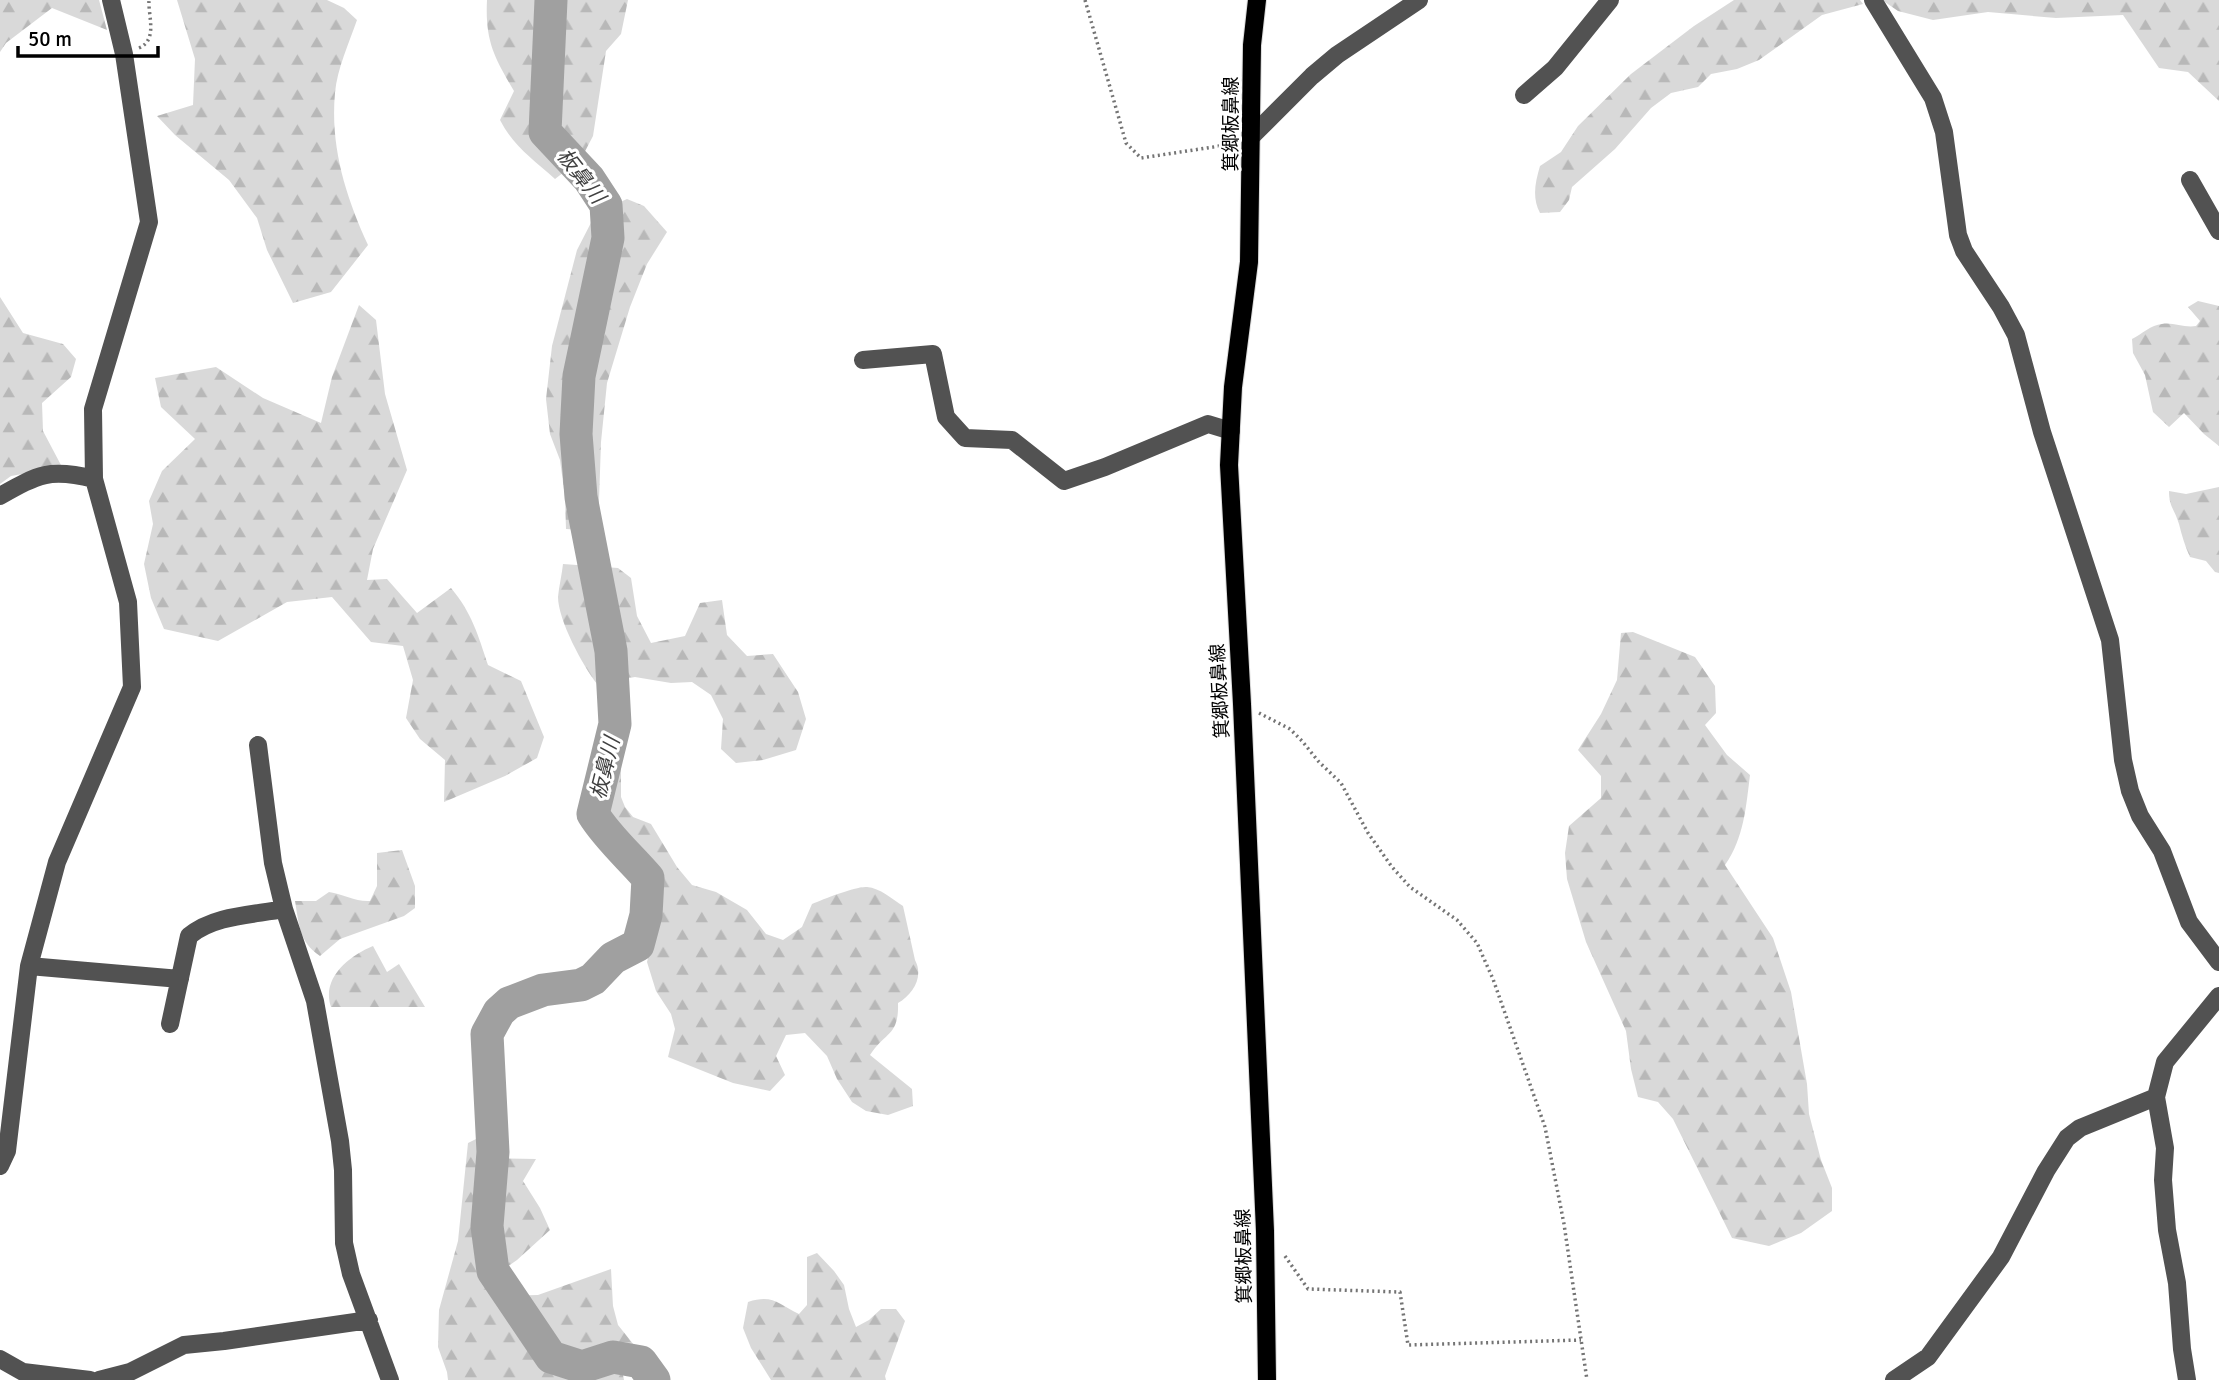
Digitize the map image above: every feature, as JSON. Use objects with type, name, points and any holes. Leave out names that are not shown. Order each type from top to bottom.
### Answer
[{"type":"main road","name":"箕郷板鼻線","points":[[1257,0],[1252,45],[1250,262],[1233,387],[1228,466],[1242,704],[1265,1244],[1267,1380]]},
{"type":"street","points":[[0,1166],[6,1151],[29,966],[57,862],[132,687],[128,602],[94,479],[93,409],[149,222],[124,54],[111,0]]},
{"type":"street","points":[[1252,138],[1312,76],[1419,0]]},
{"type":"street","points":[[1524,94],[1555,68],[1610,0]]},
{"type":"street","points":[[1873,0],[1933,99],[1944,132],[1958,235],[1964,251],[2016,335],[2042,432],[2110,640],[2123,760],[2130,791],[2140,816],[2162,851],[2189,922],[2219,962]]},
{"type":"street","points":[[2190,180],[2219,230]]},
{"type":"street","points":[[863,360],[933,354],[946,416],[965,439],[1012,440],[1064,481],[1208,424],[1231,431]]},
{"type":"street","points":[[0,496],[38,475],[69,472],[94,479]]},
{"type":"street","points":[[258,745],[273,863],[284,909],[315,1001],[340,1141],[344,1242],[351,1274],[390,1380]]},
{"type":"street","points":[[170,1024],[189,936],[200,926],[284,909]]},
{"type":"street","points":[[29,966],[180,979]]},
{"type":"street","points":[[2188,1380],[2182,1349],[2178,1283],[2168,1230],[2163,1180],[2165,1148],[2156,1097],[2165,1062],[2219,996]]},
{"type":"street","points":[[1894,1380],[1927,1357],[2001,1257],[2046,1171],[2067,1138],[2080,1128],[2156,1097]]},
{"type":"street","points":[[99,1380],[130,1372],[184,1345],[224,1342],[369,1320]]},
{"type":"street","points":[[0,1359],[22,1376],[89,1380]]},
{"type":"path","points":[[124,54],[145,45],[149,39],[149,0]]},
{"type":"path","points":[[1085,0],[1126,144],[1141,158],[1252,138]]},
{"type":"path","points":[[1242,704],[1290,729],[1303,741],[1319,762],[1341,783],[1368,833],[1392,867],[1410,887],[1457,920],[1477,943],[1493,979],[1545,1127],[1564,1224],[1587,1380]]},
{"type":"path","points":[[1265,1244],[1282,1253],[1308,1289],[1400,1292],[1408,1345],[1581,1340]]},
{"type":"green space","points":[[0,0],[99,0],[107,30],[52,8],[6,43],[0,52]]},
{"type":"green space","points":[[177,0],[327,0],[344,8],[357,20],[336,84],[334,113],[341,171],[368,245],[331,292],[293,303],[267,250],[257,218],[229,180],[175,135],[157,116],[193,105],[195,59]]},
{"type":"green space","points":[[487,0],[628,0],[621,34],[606,51],[593,136],[581,159],[555,179],[518,145],[500,120],[514,91],[489,38]]},
{"type":"green space","points":[[1734,0],[1860,0],[1863,4],[1822,15],[1759,60],[1737,69],[1711,74],[1698,87],[1671,93],[1651,108],[1615,149],[1572,187],[1569,200],[1560,212],[1540,213],[1535,190],[1540,166],[1561,152],[1578,126],[1631,74],[1694,26]]},
{"type":"green space","points":[[1882,0],[2219,0],[2219,101],[2188,72],[2159,68],[2123,15],[2056,18],[1988,12],[1933,20],[1898,11]]},
{"type":"green space","points":[[627,199],[644,206],[667,232],[647,264],[630,307],[607,383],[601,442],[598,531],[566,529],[560,460],[550,434],[546,399],[552,346],[577,250],[596,213]]},
{"type":"green space","points":[[0,297],[23,333],[63,344],[76,359],[71,377],[42,403],[43,431],[62,467],[11,476],[0,484]]},
{"type":"green space","points":[[2198,301],[2219,306],[2219,446],[2184,413],[2169,427],[2153,412],[2145,375],[2133,353],[2132,339],[2154,326],[2196,326],[2200,321],[2188,307]]},
{"type":"green space","points":[[359,305],[376,320],[385,394],[407,470],[373,549],[367,580],[387,579],[417,613],[451,588],[469,615],[488,665],[521,681],[544,737],[537,758],[505,776],[444,802],[445,760],[420,739],[406,718],[413,680],[403,646],[371,642],[332,597],[287,602],[218,641],[164,629],[151,598],[144,564],[153,524],[149,501],[162,471],[195,439],[161,407],[155,378],[216,367],[263,398],[321,423],[332,377]]},
{"type":"green space","points":[[2219,487],[2219,573],[2206,561],[2190,557],[2171,505],[2169,491],[2186,494]]},
{"type":"green space","points":[[563,564],[618,568],[631,578],[637,616],[651,643],[685,636],[700,603],[722,600],[727,635],[747,656],[773,654],[798,692],[806,719],[796,750],[763,760],[736,763],[721,749],[723,719],[711,695],[692,682],[671,683],[635,677],[597,684],[579,655],[562,618],[558,597]]},
{"type":"green space","points":[[1633,632],[1695,657],[1715,686],[1716,713],[1705,725],[1727,755],[1750,775],[1740,833],[1725,865],[1773,938],[1791,992],[1807,1084],[1809,1114],[1821,1160],[1832,1188],[1832,1211],[1801,1233],[1769,1246],[1732,1238],[1673,1119],[1658,1102],[1638,1097],[1626,1031],[1586,942],[1567,879],[1565,853],[1569,826],[1601,798],[1601,776],[1578,750],[1601,714],[1617,680],[1621,633]]},
{"type":"green space","points":[[610,708],[624,710],[621,797],[625,807],[633,817],[651,824],[677,867],[692,885],[716,892],[747,910],[766,934],[783,940],[802,927],[812,904],[862,887],[877,889],[903,906],[918,979],[908,995],[898,1003],[894,1028],[870,1055],[912,1089],[913,1106],[888,1115],[866,1111],[852,1102],[837,1079],[827,1056],[805,1033],[786,1035],[776,1056],[785,1075],[770,1091],[733,1083],[668,1057],[675,1029],[671,1014],[656,991],[647,962],[661,904],[662,881],[631,841],[607,816],[601,791],[603,740]]},
{"type":"green space","points":[[402,850],[415,886],[415,908],[404,916],[340,939],[320,956],[313,951],[301,932],[295,901],[316,901],[329,892],[370,901],[377,886],[377,853]]},
{"type":"green space","points":[[373,946],[387,972],[399,964],[425,1007],[331,1007],[330,987],[339,969]]},
{"type":"green space","points":[[482,1136],[487,1158],[536,1159],[523,1181],[550,1230],[517,1260],[488,1280],[500,1296],[538,1295],[611,1269],[613,1306],[618,1325],[634,1345],[622,1370],[624,1380],[448,1380],[438,1347],[439,1310],[458,1241],[468,1143]]},
{"type":"green space","points":[[817,1253],[844,1285],[856,1327],[881,1309],[896,1309],[905,1321],[885,1376],[886,1380],[771,1380],[751,1348],[743,1328],[748,1302],[770,1300],[799,1314],[807,1305],[807,1257]]},
{"type":"waterway","name":"板鼻川","points":[[551,0],[545,132],[589,179],[606,205],[608,238],[579,376],[576,434],[581,497],[611,651],[615,724],[593,814],[648,878],[646,915],[638,945],[613,958],[593,979],[581,985],[543,990],[509,1003],[499,1012],[487,1034],[493,1152],[487,1226],[493,1271],[551,1357],[582,1367],[613,1357],[641,1362],[654,1380]]}]
